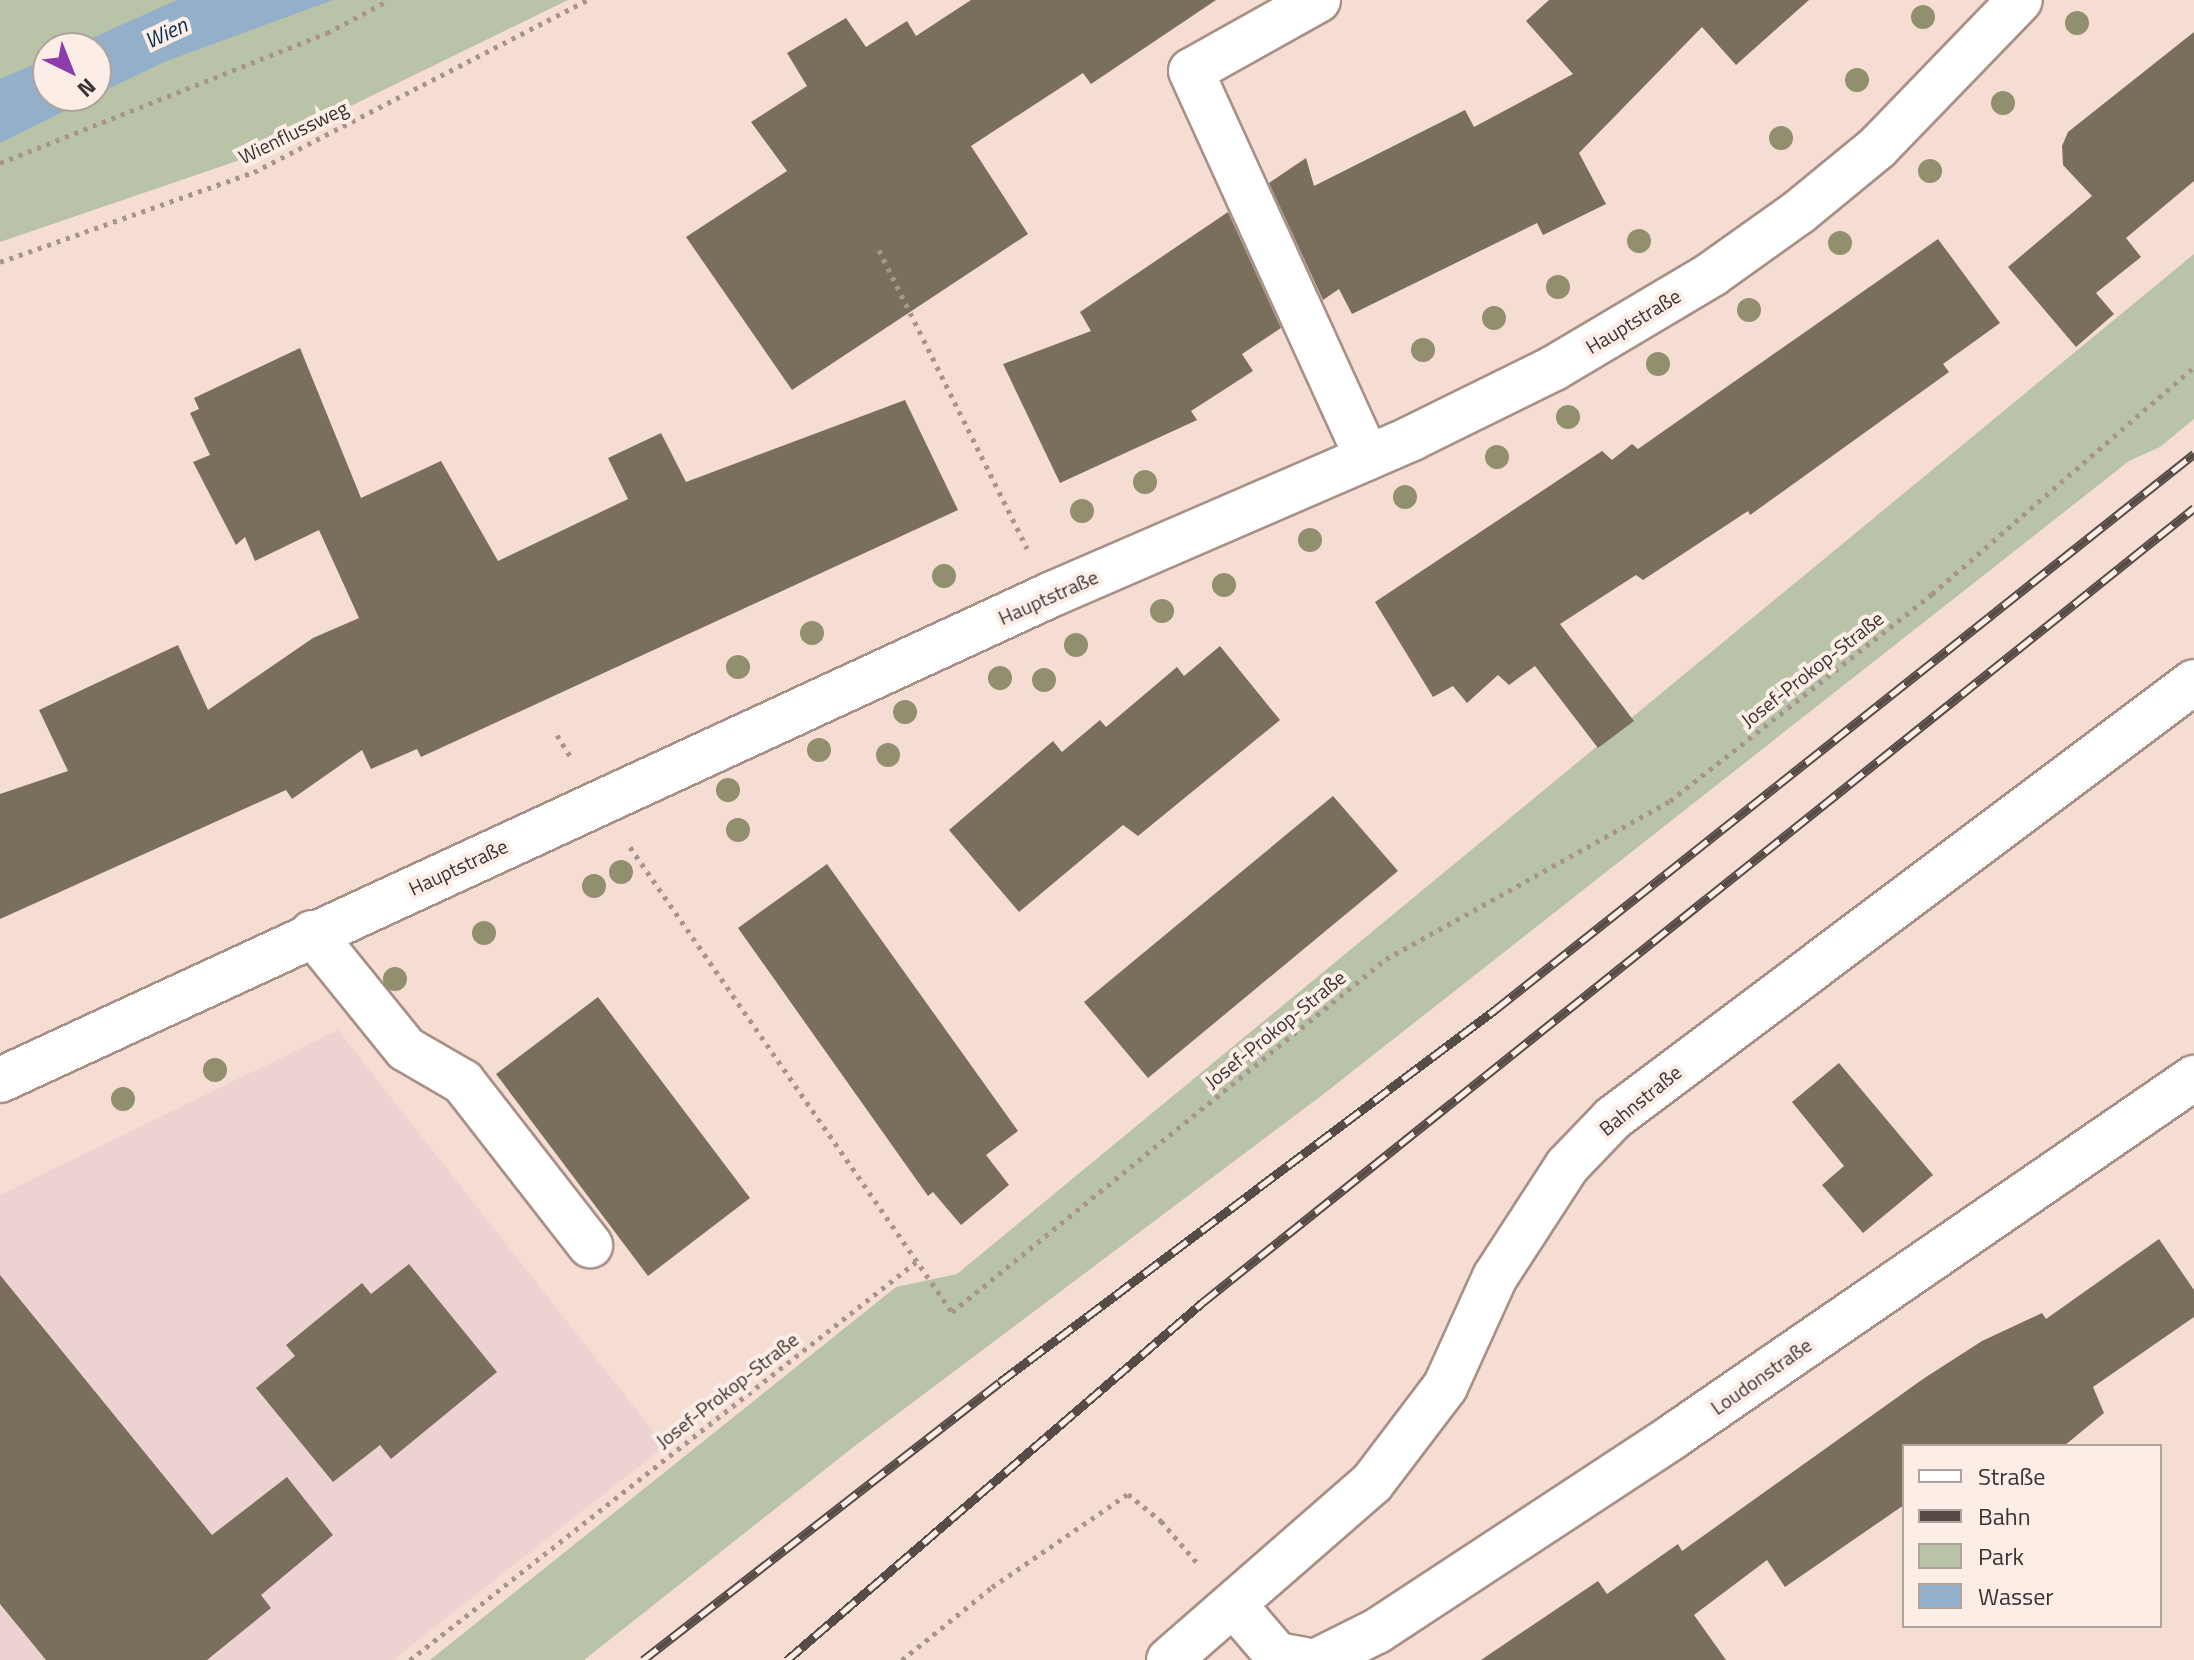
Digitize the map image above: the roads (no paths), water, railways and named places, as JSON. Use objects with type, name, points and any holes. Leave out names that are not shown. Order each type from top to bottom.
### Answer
[{"type":"street","points":[[1318,0],[1191,71],[1367,458]]},
{"type":"street","name":"Hauptstraße","points":[[0,1080],[312,933],[1050,595],[1367,458],[1554,368],[1712,274],[1878,147],[2020,0]]},
{"type":"street","name":"Bahnstraße","points":[[1169,1660],[1372,1483],[1445,1387],[1495,1277],[1567,1166],[1613,1118],[2194,682]]},
{"type":"street","points":[[312,933],[406,1049],[463,1082],[590,1245]]},
{"type":"street","name":"Loudonstraße","points":[[1319,1660],[1377,1631],[1672,1437],[2194,1078]]},
{"type":"street","points":[[1234,1605],[1277,1655],[1305,1660]]},
{"type":"water","name":"Wien","points":[[177,0],[333,0],[164,62],[112,87],[112,32],[106,32]]},
{"type":"water","points":[[32,65],[32,112],[63,112],[0,143],[0,79]]},
{"type":"railway","points":[[643,1660],[1000,1382],[1496,1009],[2194,454]]},
{"type":"railway","points":[[787,1660],[1203,1302],[2194,508]]}]
